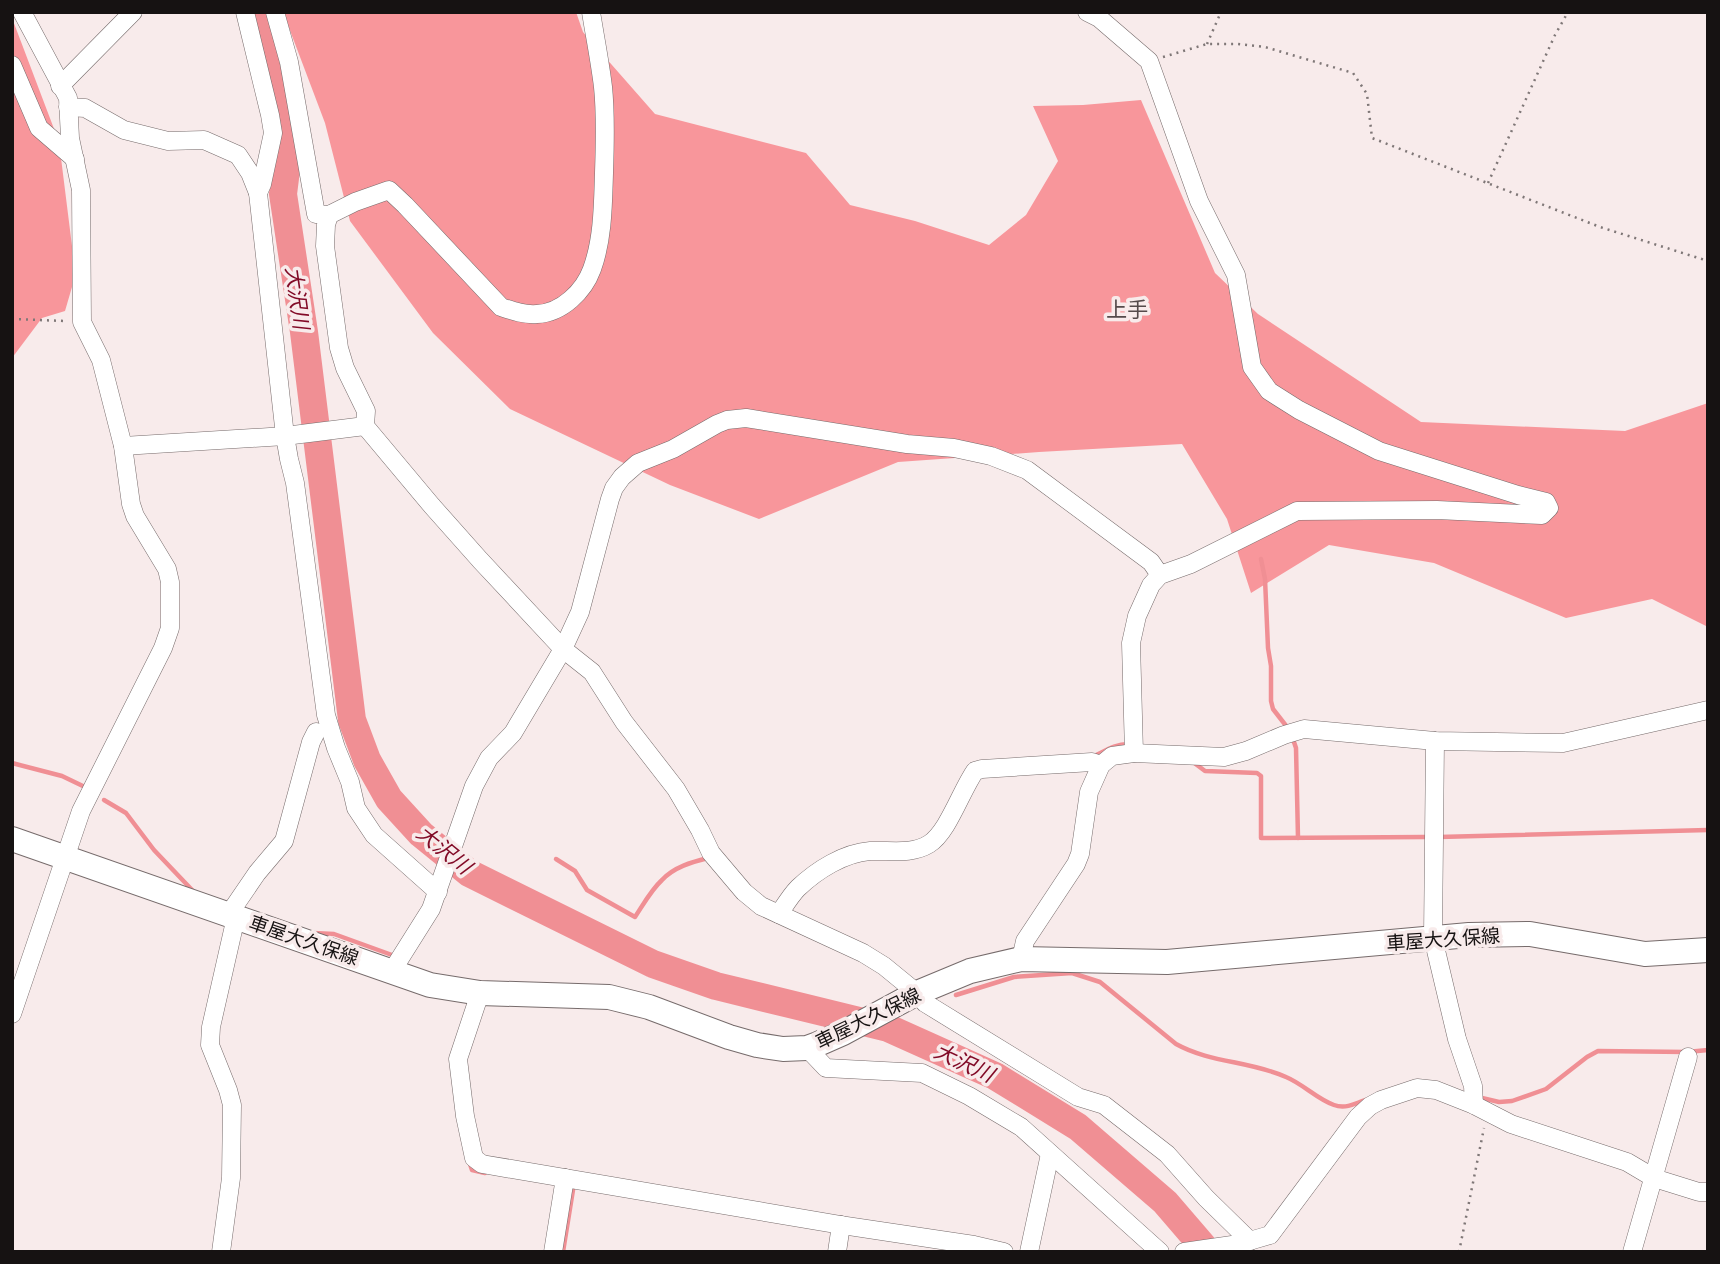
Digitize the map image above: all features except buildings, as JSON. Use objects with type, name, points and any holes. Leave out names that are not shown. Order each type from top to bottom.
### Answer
[{"type":"main road","name":"車屋大久保線","points":[[12,839],[430,985],[480,993],[609,997],[649,1007],[729,1037],[783,1049],[813,1046],[910,997],[970,971],[1021,959],[1167,962],[1469,935],[1530,934],[1645,954],[1708,950]]},
{"type":"street","points":[[12,1014],[81,811],[163,648],[170,628],[170,582],[167,569],[135,516],[123,446],[101,360],[82,322],[81,190],[70,138],[68,98],[22,12]]},
{"type":"street","points":[[60,86],[132,12]]},
{"type":"street","points":[[245,12],[273,133],[258,193]]},
{"type":"street","points":[[275,12],[289,62],[316,214],[330,215],[355,202],[389,190],[501,307],[522,314],[540,314],[558,309],[576,295],[592,270],[599,241],[605,141],[603,89],[591,12]]},
{"type":"street","points":[[1087,12],[1099,18],[1149,61],[1199,201],[1236,275],[1252,367],[1269,391],[1379,452],[1546,502],[1549,508],[1542,515],[1437,510],[1297,511],[1191,564],[1160,575],[1151,585],[1137,616],[1131,643],[1134,753]]},
{"type":"street","points":[[12,65],[39,128],[75,159]]},
{"type":"street","points":[[68,107],[85,108],[124,130],[168,141],[204,140],[238,155],[250,173],[258,193],[290,435],[289,459],[295,483],[330,732],[350,782],[356,808],[374,835],[440,887]]},
{"type":"street","points":[[330,215],[326,225],[325,246],[339,348],[345,368],[366,411],[357,427]]},
{"type":"street","points":[[392,971],[431,909],[474,786],[489,758],[513,733],[564,649],[580,612],[614,488],[638,463],[673,449],[717,424],[746,418],[907,444],[954,448],[991,456],[1027,470],[1151,562],[1160,575]]},
{"type":"street","points":[[123,446],[290,435],[357,427]]},
{"type":"street","points":[[357,427],[564,649],[592,672],[624,722],[677,789],[711,853],[744,892],[761,906],[863,953],[884,966],[910,997],[925,1003],[1078,1097],[1104,1105],[1167,1154],[1245,1242]]},
{"type":"street","points":[[1021,959],[1025,941],[1076,864],[1080,854],[1088,792],[1101,765],[1112,756],[1134,753],[1224,757],[1304,729],[1435,741],[1563,743],[1708,710]]},
{"type":"street","points":[[221,1252],[232,1178],[232,1105],[210,1045],[211,1027],[233,915],[257,873],[284,841],[316,732]]},
{"type":"street","points":[[1435,741],[1433,939],[1457,1039],[1481,1108]]},
{"type":"street","points":[[779,914],[797,889],[848,856],[869,851],[913,851],[930,843],[943,828],[975,771],[1092,762],[1101,765]]},
{"type":"street","points":[[480,993],[458,1059],[465,1116],[474,1158],[482,1164],[564,1183],[974,1245],[1004,1252]]},
{"type":"street","points":[[813,1046],[826,1068],[922,1073],[1021,1126],[1160,1252]]},
{"type":"street","points":[[1632,1252],[1688,1056]]},
{"type":"street","points":[[1184,1252],[1270,1235],[1358,1117],[1381,1100],[1417,1088],[1436,1090],[1481,1108],[1511,1124],[1627,1161],[1654,1178],[1699,1192],[1708,1192]]},
{"type":"street","points":[[1029,1252],[1050,1154]]},
{"type":"street","points":[[553,1252],[564,1183]]},
{"type":"street","points":[[837,1252],[841,1225]]},
{"type":"path","points":[[1207,44],[1221,12]]},
{"type":"path","points":[[1488,183],[1555,34],[1568,12]]},
{"type":"path","points":[[1149,61],[1207,44],[1238,44],[1265,47],[1353,74],[1367,94],[1371,138],[1600,227],[1708,261]]},
{"type":"path","points":[[12,319],[66,321],[81,313]]},
{"type":"path","points":[[1459,1252],[1481,1108]]},
{"type":"shaded area","points":[[283,12],[576,12],[583,32],[655,114],[806,153],[850,205],[915,221],[989,245],[1026,215],[1058,161],[1033,106],[1141,100],[1215,273],[1258,314],[1421,422],[1625,431],[1708,403],[1708,627],[1652,599],[1566,618],[1434,563],[1329,545],[1251,593],[1227,519],[1182,444],[898,462],[759,519],[670,485],[510,409],[433,333],[350,221],[325,123]]},
{"type":"shaded area","points":[[12,18],[59,142],[74,262],[72,287],[65,311],[42,318],[12,358]]},
{"type":"waterway","name":"大沢川","points":[[261,12],[275,60],[290,138],[283,194],[304,332],[352,720],[367,760],[389,799],[421,834],[469,873],[653,964],[716,986],[888,1028],[995,1076],[1078,1127],[1165,1202],[1208,1252]]},
{"type":"waterway","points":[[1261,559],[1265,579],[1271,701],[1273,709],[1287,727]]},
{"type":"waterway","points":[[1293,739],[1296,748],[1298,838]]},
{"type":"waterway","points":[[1094,756],[1114,746],[1128,744]]},
{"type":"waterway","points":[[1193,762],[1205,771],[1257,773],[1261,776],[1261,838],[1425,837]]},
{"type":"waterway","points":[[12,763],[62,776],[87,788]]},
{"type":"waterway","points":[[104,800],[126,813],[154,850],[193,891]]},
{"type":"waterway","points":[[1439,837],[1708,830]]},
{"type":"waterway","points":[[556,859],[575,871],[587,890],[635,917],[654,888],[667,875],[708,858]]},
{"type":"waterway","points":[[313,933],[334,934],[392,955]]},
{"type":"waterway","points":[[956,995],[1014,977],[1072,973],[1100,982],[1176,1044],[1189,1050],[1273,1072],[1334,1105],[1346,1106],[1365,1100]]},
{"type":"waterway","points":[[1482,1098],[1499,1102],[1512,1101],[1546,1089],[1598,1051],[1708,1050]]},
{"type":"waterway","points":[[470,1164],[472,1170],[485,1173]]},
{"type":"waterway","points":[[563,1252],[573,1190],[569,1187]]},
{"type":"district","name":"上手","points":[[1127,310]]}]
